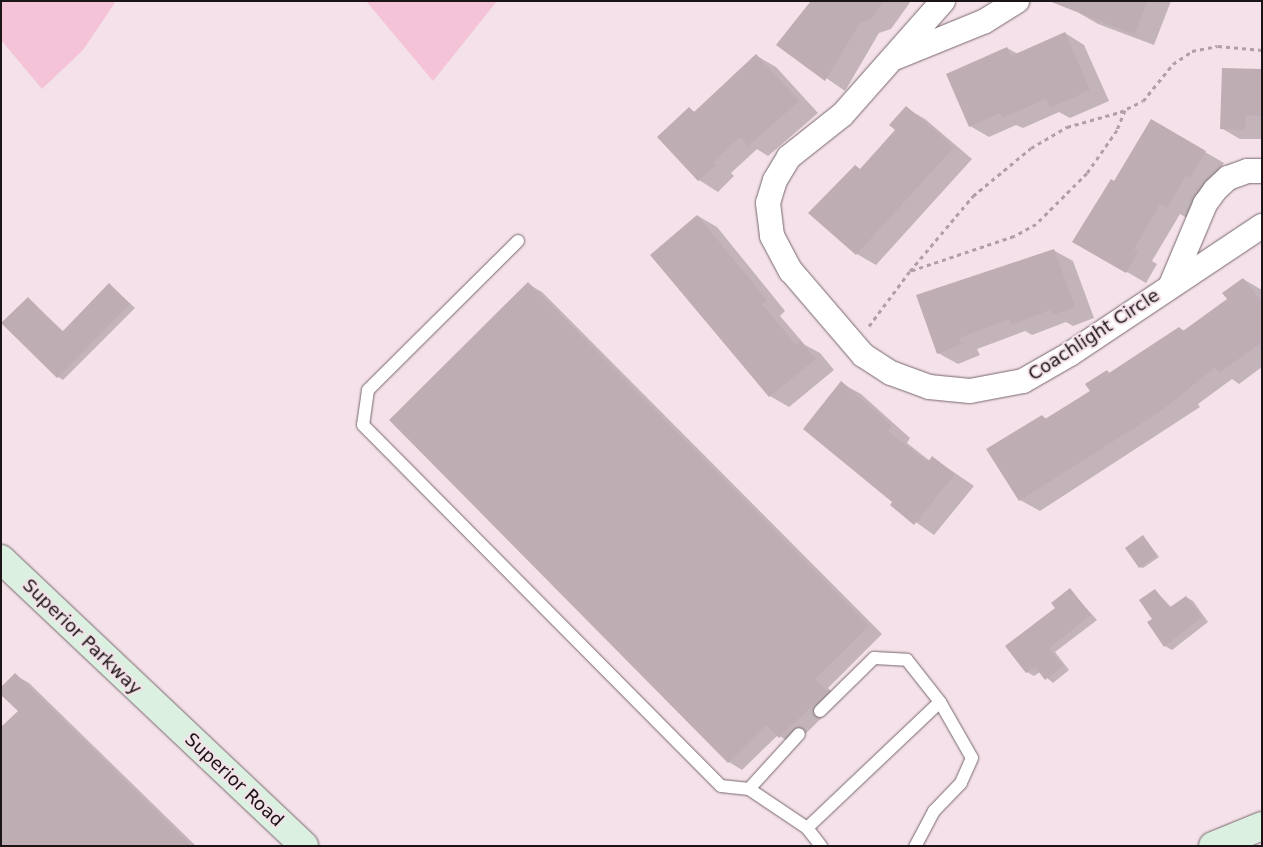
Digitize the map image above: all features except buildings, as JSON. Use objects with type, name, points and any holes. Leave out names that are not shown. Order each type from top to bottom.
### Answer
[{"type":"main road","name":"Superior Parkway","points":[[1,559],[164,714]]},
{"type":"main road","name":"Superior Road","points":[[164,714],[304,846]]},
{"type":"main road","points":[[1213,846],[1262,826]]},
{"type":"street","name":"Coachlight Circle","points":[[943,1],[842,115],[790,157],[775,180],[768,203],[768,219],[777,248],[791,271],[854,346],[891,373],[929,387],[970,391],[1002,387],[1023,381],[1047,369],[1262,226]]},
{"type":"street","name":"Coachlight Circle","points":[[893,58],[985,21],[1017,1]]},
{"type":"street","name":"Coachlight Circle","points":[[1171,285],[1205,204],[1215,190],[1228,178],[1247,171],[1262,171]]},
{"type":"lane","points":[[518,241],[368,390],[362,425],[721,786],[749,789],[807,828],[821,846]]},
{"type":"lane","points":[[820,711],[874,658],[907,660],[940,702],[972,758],[961,783],[934,811],[916,846]]},
{"type":"lane","points":[[807,828],[940,702]]},
{"type":"lane","points":[[749,789],[799,734]]},
{"type":"path","points":[[854,346],[941,230],[1010,163],[1067,127],[1125,110],[1147,98],[1173,64],[1192,51],[1218,46],[1262,50]]},
{"type":"path","points":[[910,270],[1014,236],[1036,224],[1087,173],[1117,130],[1125,110]]},
{"type":"shaded area","points":[[1,1],[116,1],[83,50],[42,89],[1,40]]},
{"type":"shaded area","points":[[366,1],[497,1],[433,81]]}]
